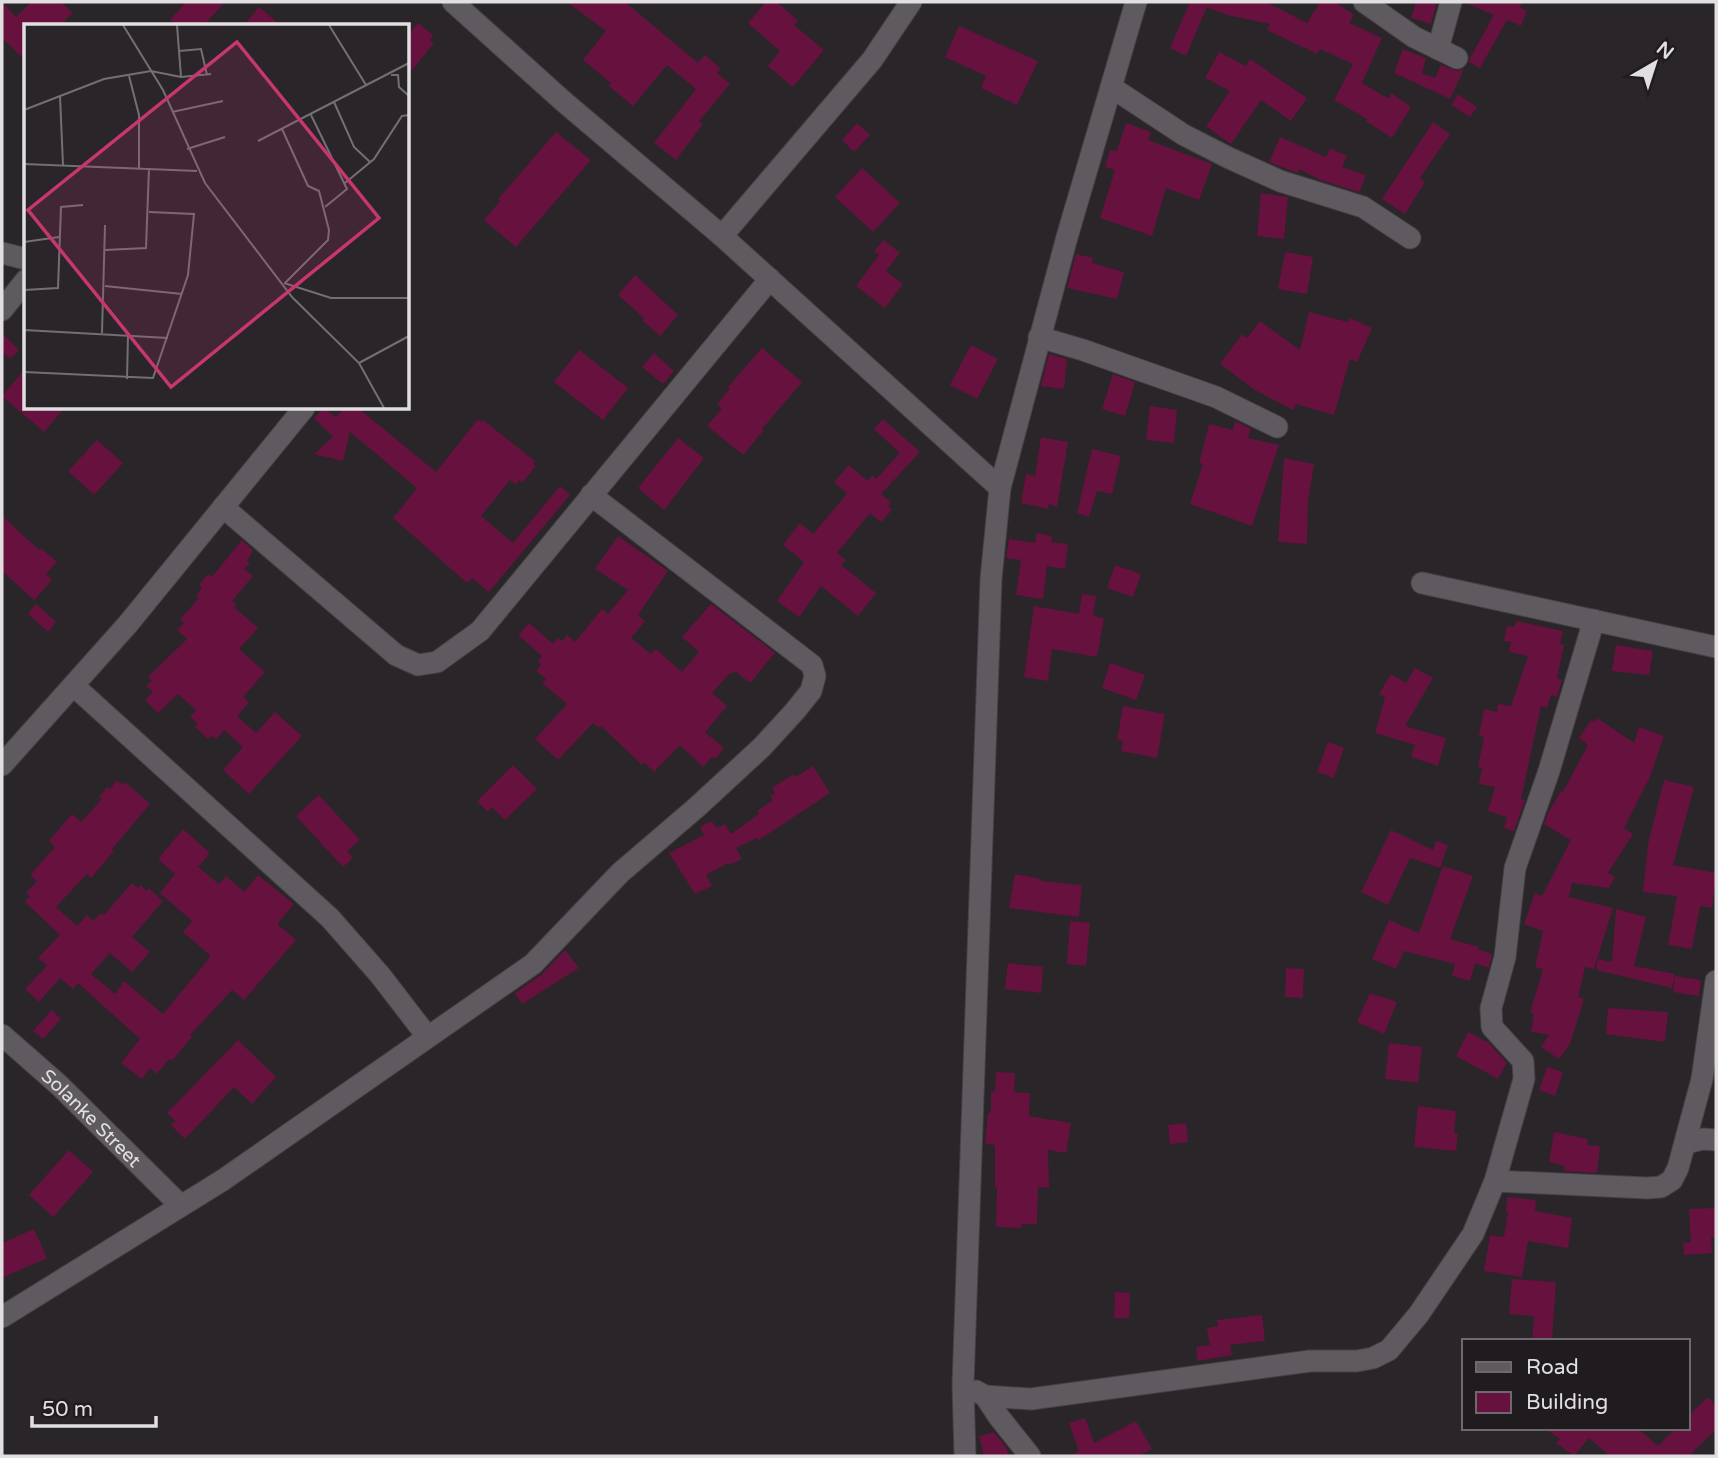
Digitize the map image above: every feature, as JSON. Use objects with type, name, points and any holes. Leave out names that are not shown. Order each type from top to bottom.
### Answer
[{"type":"street","points":[[453,2],[771,279],[1000,488]]},
{"type":"street","points":[[722,236],[872,60],[911,2]]},
{"type":"street","points":[[964,1456],[963,1385],[991,579],[1000,488],[1039,337],[1136,2]]},
{"type":"street","points":[[1364,2],[1414,37],[1448,54],[1451,2]]},
{"type":"street","points":[[1111,86],[1184,135],[1229,158],[1280,181],[1363,207],[1410,238]]},
{"type":"street","points":[[2,253],[24,258]]},
{"type":"street","points":[[223,507],[396,655],[418,665],[437,662],[480,631],[771,279]]},
{"type":"street","points":[[2,310],[24,283]]},
{"type":"street","points":[[1039,337],[1216,397],[1277,427]]},
{"type":"street","points":[[2,765],[74,686],[302,410]]},
{"type":"street","points":[[2,1317],[223,1180],[533,964],[620,873],[762,747],[811,691],[815,676],[812,665],[591,495]]},
{"type":"street","points":[[1422,583],[1716,647]]},
{"type":"street","points":[[963,1385],[985,1396],[1031,1399],[1310,1361],[1373,1358],[1389,1350],[1419,1314],[1473,1234],[1495,1181],[1524,1079],[1523,1061],[1492,1027],[1490,1007],[1505,957],[1515,868],[1549,771],[1594,621]]},
{"type":"street","points":[[74,686],[330,918],[428,1036]]},
{"type":"street","points":[[1495,1181],[1647,1188],[1661,1187],[1672,1180],[1686,1143],[1702,1079],[1716,981]]},
{"type":"street","name":"Solanke Street","points":[[2,1035],[59,1085],[180,1205]]},
{"type":"street","points":[[1686,1143],[1703,1139],[1716,1140]]},
{"type":"street","points":[[985,1396],[1010,1433],[1030,1456]]},
{"type":"building","points":[[2,2],[16,17],[31,2],[61,2],[73,13],[61,24],[24,24],[24,59],[2,38]]},
{"type":"building","points":[[186,2],[225,2],[205,24],[175,24],[170,20]]},
{"type":"building","points":[[567,2],[625,2],[698,63],[705,55],[721,69],[717,73],[730,84],[699,121],[703,124],[676,160],[654,143],[696,89],[667,65],[633,106],[583,60],[606,31]]},
{"type":"building","points":[[766,2],[777,2],[798,21],[794,25],[824,50],[793,87],[768,66],[780,51],[748,23]]},
{"type":"building","points":[[1190,2],[1266,2],[1307,23],[1320,2],[1335,2],[1354,15],[1349,23],[1382,38],[1362,83],[1389,99],[1391,93],[1411,107],[1392,138],[1366,121],[1367,119],[1334,100],[1353,64],[1320,49],[1317,54],[1267,30],[1270,24],[1227,15],[1207,7],[1186,56],[1170,48]]},
{"type":"building","points":[[1416,2],[1437,2],[1431,24],[1411,18]]},
{"type":"building","points":[[1464,2],[1523,2],[1520,8],[1527,11],[1521,26],[1507,20],[1480,68],[1469,62],[1470,58],[1494,15]]},
{"type":"building","points":[[259,7],[280,24],[245,24]]},
{"type":"building","points":[[418,23],[433,35],[429,40],[434,43],[410,73],[410,33]]},
{"type":"building","points":[[959,26],[1038,61],[1017,105],[981,88],[986,76],[945,57]]},
{"type":"building","points":[[1403,49],[1426,58],[1422,73],[1435,78],[1441,65],[1457,71],[1464,69],[1450,99],[1394,73]]},
{"type":"building","points":[[1219,52],[1246,66],[1250,59],[1307,98],[1291,121],[1261,100],[1231,144],[1206,126],[1230,91],[1205,78]]},
{"type":"building","points":[[1458,94],[1477,107],[1470,117],[1451,105]]},
{"type":"building","points":[[1433,122],[1450,134],[1420,178],[1425,182],[1405,214],[1382,199]]},
{"type":"building","points":[[857,123],[870,135],[854,152],[842,140]]},
{"type":"building","points":[[1126,123],[1151,132],[1148,140],[1212,164],[1199,200],[1166,188],[1152,236],[1100,218],[1115,170],[1105,167],[1110,150],[1117,151]]},
{"type":"building","points":[[556,132],[591,160],[516,247],[484,220],[500,201],[498,199]]},
{"type":"building","points":[[1280,137],[1326,157],[1330,148],[1347,156],[1342,167],[1366,175],[1359,192],[1320,180],[1299,169],[1298,173],[1269,162]]},
{"type":"building","points":[[862,168],[900,203],[873,232],[835,197]]},
{"type":"building","points":[[1261,193],[1288,197],[1284,239],[1257,236]]},
{"type":"building","points":[[884,240],[900,253],[886,271],[903,284],[885,308],[856,286],[879,255],[874,251]]},
{"type":"building","points":[[1285,252],[1313,257],[1307,294],[1278,289]]},
{"type":"building","points":[[1076,254],[1093,258],[1092,263],[1124,272],[1117,299],[1067,288]]},
{"type":"building","points":[[635,275],[678,315],[660,336],[618,295]]},
{"type":"building","points":[[1309,312],[1348,322],[1350,318],[1372,328],[1357,362],[1350,359],[1334,415],[1296,404],[1293,410],[1255,390],[1220,364],[1242,334],[1247,338],[1260,321],[1300,350]]},
{"type":"building","points":[[2,333],[19,350],[10,359],[2,351]]},
{"type":"building","points":[[971,345],[998,359],[977,399],[950,385]]},
{"type":"building","points":[[762,348],[802,382],[743,455],[707,426],[722,408],[717,404],[730,388],[728,387]]},
{"type":"building","points":[[579,350],[628,388],[603,420],[554,382]]},
{"type":"building","points":[[654,353],[674,371],[663,384],[642,367]]},
{"type":"building","points":[[1049,354],[1067,359],[1064,389],[1041,386]]},
{"type":"building","points":[[24,370],[24,410],[62,410],[44,432],[2,396]]},
{"type":"building","points":[[1113,374],[1135,382],[1125,416],[1102,409]]},
{"type":"building","points":[[1150,406],[1177,410],[1174,443],[1146,440]]},
{"type":"building","points":[[322,410],[336,417],[342,410],[360,410],[436,472],[478,419],[481,422],[483,420],[535,461],[533,464],[536,466],[522,483],[519,480],[516,485],[510,480],[481,516],[513,543],[560,486],[570,495],[489,592],[472,578],[467,583],[393,518],[417,488],[350,432],[343,461],[314,454],[333,437],[314,418]]},
{"type":"building","points":[[883,419],[920,452],[881,494],[891,502],[888,506],[892,510],[881,522],[870,513],[837,553],[846,560],[841,565],[876,593],[858,616],[821,586],[799,617],[777,601],[804,562],[783,545],[800,523],[813,534],[847,494],[834,482],[849,465],[868,481],[872,475],[876,479],[900,453],[874,429]]},
{"type":"building","points":[[1235,421],[1251,429],[1248,438],[1279,445],[1252,526],[1190,504],[1203,464],[1199,463],[1209,424],[1233,430]]},
{"type":"building","points":[[1041,437],[1068,442],[1057,507],[1049,504],[1048,509],[1021,503],[1026,474],[1035,476]]},
{"type":"building","points":[[678,438],[704,458],[664,510],[638,488]]},
{"type":"building","points":[[97,440],[123,463],[94,495],[68,471]]},
{"type":"building","points":[[1092,449],[1121,456],[1112,494],[1097,491],[1089,517],[1077,513]]},
{"type":"building","points":[[1284,458],[1314,464],[1308,502],[1307,544],[1278,542]]},
{"type":"building","points":[[2,516],[39,550],[41,548],[57,562],[46,574],[52,580],[34,600],[2,571]]},
{"type":"building","points":[[1037,533],[1052,536],[1051,542],[1068,544],[1065,569],[1047,566],[1043,599],[1016,595],[1021,560],[1006,558],[1009,539],[1035,543]]},
{"type":"building","points":[[618,536],[668,571],[638,615],[645,621],[631,638],[651,654],[656,649],[682,672],[699,652],[682,637],[711,604],[775,653],[750,683],[735,671],[712,693],[727,706],[705,732],[724,748],[715,759],[712,757],[703,767],[680,745],[654,772],[644,762],[642,765],[601,726],[599,728],[593,723],[558,760],[535,739],[567,704],[542,683],[546,679],[536,671],[541,665],[538,661],[542,656],[518,635],[529,623],[553,644],[558,638],[562,641],[567,635],[575,642],[602,609],[608,614],[628,590],[595,569]]},
{"type":"building","points":[[242,540],[253,550],[247,561],[250,563],[244,569],[253,576],[232,601],[237,605],[234,607],[258,628],[239,649],[265,672],[243,697],[249,702],[237,716],[256,733],[275,712],[302,736],[249,794],[223,770],[243,747],[224,730],[216,739],[211,736],[208,739],[195,727],[198,724],[190,717],[196,710],[178,694],[158,713],[145,700],[153,692],[146,686],[152,681],[148,677],[187,639],[177,630],[184,623],[180,619],[199,598],[196,596],[202,588],[199,585],[208,574],[212,577]]},
{"type":"building","points":[[1115,565],[1141,574],[1133,597],[1107,588]]},
{"type":"building","points":[[1082,594],[1096,596],[1093,616],[1104,618],[1097,657],[1052,649],[1048,681],[1024,677],[1034,606],[1079,614]]},
{"type":"building","points":[[36,604],[56,622],[48,632],[28,614]]},
{"type":"building","points":[[1516,621],[1563,631],[1560,644],[1564,645],[1557,678],[1562,680],[1557,697],[1551,695],[1547,708],[1541,706],[1521,799],[1525,800],[1514,831],[1504,828],[1507,817],[1488,811],[1495,787],[1479,784],[1482,768],[1478,767],[1484,737],[1479,736],[1484,709],[1497,712],[1498,704],[1511,706],[1528,656],[1509,652],[1511,642],[1504,641],[1507,626],[1514,627]]},
{"type":"building","points":[[1616,645],[1653,651],[1649,675],[1612,671]]},
{"type":"building","points":[[1110,663],[1145,675],[1136,700],[1102,688]]},
{"type":"building","points":[[1415,668],[1433,678],[1405,726],[1446,738],[1438,766],[1411,757],[1415,745],[1375,733],[1385,697],[1379,694],[1391,674],[1406,683]]},
{"type":"building","points":[[1123,706],[1165,714],[1157,758],[1121,751],[1123,741],[1117,740]]},
{"type":"building","points":[[1597,718],[1634,743],[1639,727],[1664,736],[1649,779],[1624,828],[1633,834],[1608,873],[1615,877],[1609,888],[1572,883],[1569,897],[1613,908],[1594,969],[1585,967],[1578,997],[1584,999],[1570,1044],[1559,1059],[1541,1047],[1549,1035],[1531,1032],[1534,1014],[1530,1013],[1543,969],[1535,967],[1543,931],[1524,924],[1535,893],[1542,896],[1571,840],[1544,824],[1588,745],[1579,738],[1591,720],[1594,722]]},
{"type":"building","points":[[1328,742],[1344,748],[1334,778],[1317,772]]},
{"type":"building","points":[[513,765],[537,789],[505,820],[492,807],[488,812],[477,801]]},
{"type":"building","points":[[813,766],[830,793],[759,840],[757,838],[736,848],[742,859],[706,875],[712,886],[695,894],[669,853],[704,835],[700,827],[712,821],[716,828],[725,824],[731,834],[773,800],[770,796],[775,793],[772,788]]},
{"type":"building","points":[[117,780],[122,785],[125,782],[150,804],[91,878],[87,874],[56,907],[77,926],[87,915],[93,921],[101,913],[104,915],[132,883],[138,888],[141,885],[146,891],[149,888],[163,901],[132,937],[150,952],[132,972],[110,953],[91,974],[115,994],[124,981],[163,1014],[211,956],[183,932],[192,921],[160,893],[175,874],[158,859],[183,829],[210,853],[198,867],[219,884],[226,876],[244,892],[258,875],[294,904],[277,924],[296,940],[244,1000],[232,990],[190,1035],[192,1037],[172,1061],[169,1059],[157,1074],[150,1068],[142,1079],[121,1063],[140,1039],[78,983],[73,989],[60,978],[39,1002],[25,989],[47,966],[38,958],[60,935],[25,902],[30,896],[26,893],[37,881],[30,875],[55,847],[49,841],[72,814],[81,822],[102,799],[99,797],[107,787],[110,789]]},
{"type":"building","points":[[1664,780],[1694,787],[1673,865],[1716,873],[1712,908],[1700,906],[1692,949],[1668,945],[1677,896],[1643,892],[1648,844]]},
{"type":"building","points":[[319,795],[360,840],[347,851],[353,858],[343,867],[296,816]]},
{"type":"building","points":[[1391,830],[1433,850],[1436,841],[1448,845],[1440,868],[1410,858],[1388,905],[1361,892]]},
{"type":"building","points":[[1443,866],[1473,876],[1450,939],[1479,947],[1478,949],[1492,954],[1489,968],[1475,963],[1470,981],[1452,976],[1455,964],[1404,951],[1396,969],[1372,959],[1389,920],[1419,933]]},
{"type":"building","points":[[1015,874],[1041,881],[1082,885],[1079,917],[1009,908]]},
{"type":"building","points":[[1616,909],[1646,917],[1634,966],[1675,974],[1672,988],[1596,970],[1598,959],[1612,962]]},
{"type":"building","points":[[1070,921],[1090,923],[1086,966],[1067,964]]},
{"type":"building","points":[[565,950],[579,968],[522,1004],[515,993],[541,975]]},
{"type":"building","points":[[1008,963],[1043,967],[1041,993],[1005,989]]},
{"type":"building","points":[[1286,968],[1304,969],[1303,998],[1285,997]]},
{"type":"building","points":[[1675,976],[1701,980],[1699,996],[1673,992]]},
{"type":"building","points":[[1370,993],[1397,1002],[1384,1034],[1357,1022]]},
{"type":"building","points":[[1608,1008],[1668,1012],[1665,1042],[1606,1034]]},
{"type":"building","points":[[52,1010],[61,1019],[43,1039],[33,1031]]},
{"type":"building","points":[[1468,1032],[1489,1043],[1507,1063],[1498,1079],[1456,1056]]},
{"type":"building","points":[[238,1040],[276,1077],[252,1104],[234,1087],[185,1139],[171,1125],[175,1121],[167,1113]]},
{"type":"building","points":[[1389,1043],[1422,1047],[1418,1083],[1385,1079]]},
{"type":"building","points":[[1547,1067],[1563,1072],[1555,1096],[1539,1090]]},
{"type":"building","points":[[996,1072],[1015,1073],[1014,1092],[1030,1093],[1029,1116],[1071,1123],[1066,1153],[1048,1150],[1049,1188],[1038,1187],[1037,1224],[1022,1224],[1021,1228],[996,1227],[995,1145],[985,1144]]},
{"type":"building","points":[[1418,1106],[1456,1111],[1456,1151],[1414,1147]]},
{"type":"building","points":[[1186,1123],[1188,1142],[1170,1144],[1168,1125]]},
{"type":"building","points":[[1554,1132],[1588,1139],[1587,1145],[1600,1146],[1597,1173],[1564,1171],[1565,1166],[1549,1162]]},
{"type":"building","points":[[69,1150],[93,1172],[53,1217],[29,1195]]},
{"type":"building","points":[[1507,1197],[1536,1200],[1535,1211],[1572,1218],[1568,1248],[1528,1241],[1522,1277],[1484,1271],[1490,1235],[1504,1237],[1508,1212]]},
{"type":"building","points":[[1715,1208],[1716,1237],[1711,1238],[1712,1253],[1684,1255],[1683,1243],[1691,1242],[1689,1209]]},
{"type":"building","points":[[34,1229],[47,1258],[2,1278],[2,1243]]},
{"type":"building","points":[[1512,1279],[1556,1282],[1552,1339],[1532,1339],[1534,1316],[1509,1314]]},
{"type":"building","points":[[1115,1292],[1130,1293],[1129,1318],[1114,1318]]},
{"type":"building","points":[[1262,1315],[1265,1341],[1230,1345],[1232,1355],[1198,1361],[1196,1347],[1210,1345],[1207,1328],[1218,1326],[1217,1320]]},
{"type":"building","points":[[1708,1397],[1716,1406],[1716,1429],[1689,1456],[1610,1456],[1589,1438],[1574,1456],[1556,1443],[1560,1439],[1547,1430],[1639,1430],[1658,1446],[1674,1430],[1690,1430],[1690,1414]]},
{"type":"building","points":[[1085,1418],[1094,1443],[1136,1421],[1152,1449],[1138,1456],[1069,1456],[1079,1451],[1069,1423]]},
{"type":"building","points":[[994,1432],[1006,1447],[1009,1456],[984,1456],[979,1436]]}]
